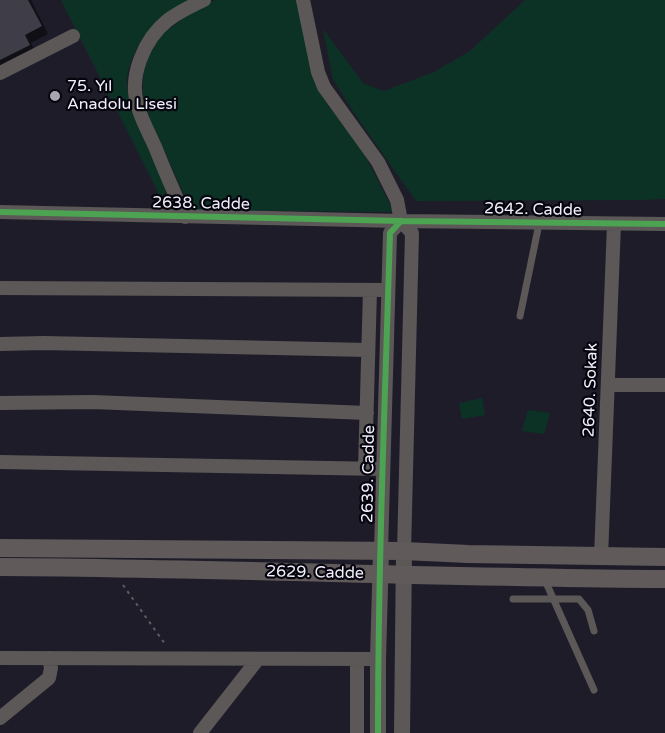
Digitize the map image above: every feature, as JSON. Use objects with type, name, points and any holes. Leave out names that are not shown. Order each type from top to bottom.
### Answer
[{"type":"main road","name":"2629. Cadde","points":[[0,548],[404,551],[665,557]]},
{"type":"main road","name":"2629. Cadde","points":[[0,567],[111,567],[665,579]]},
{"type":"street","points":[[185,217],[137,105],[135,78],[142,53],[166,22],[183,10],[204,0]]},
{"type":"street","points":[[303,0],[318,72],[324,87],[378,162],[397,201],[401,221],[412,233],[402,733]]},
{"type":"street","points":[[0,73],[73,36]]},
{"type":"street","name":"2638. Cadde","points":[[0,213],[401,221]]},
{"type":"street","name":"2642. Cadde","points":[[401,221],[665,224]]},
{"type":"street","name":"2639. Cadde","points":[[378,733],[382,469],[390,233],[401,221]]},
{"type":"street","name":"2640. Sokak","points":[[601,557],[614,224]]},
{"type":"street","points":[[0,288],[388,290]]},
{"type":"street","points":[[365,469],[370,290]]},
{"type":"street","points":[[0,344],[56,343],[368,350]]},
{"type":"street","points":[[608,385],[665,385]]},
{"type":"street","points":[[0,403],[93,402],[367,413]]},
{"type":"street","points":[[0,462],[382,469]]},
{"type":"street","points":[[0,658],[378,659]]},
{"type":"street","points":[[0,718],[49,678],[50,658]]},
{"type":"street","points":[[200,733],[258,659]]},
{"type":"street","points":[[357,659],[357,733]]},
{"type":"lane","points":[[520,316],[539,224]]},
{"type":"lane","points":[[544,578],[594,690]]},
{"type":"lane","points":[[513,599],[579,599],[588,610],[594,631]]},
{"type":"path","points":[[111,567],[176,658]]},
{"type":"green space","points":[[61,0],[190,0],[159,20],[147,33],[132,59],[127,77],[132,110],[165,185],[164,198],[153,206],[158,192]]},
{"type":"green space","points":[[216,0],[296,0],[315,76],[327,104],[363,152],[394,212],[191,210],[143,98],[145,63],[161,35],[199,7]]},
{"type":"green space","points":[[525,0],[665,0],[665,199],[416,201],[333,79],[323,29],[364,84],[384,91],[434,72],[470,51]]},
{"type":"green space","points":[[482,398],[485,415],[462,419],[459,403]]},
{"type":"green space","points":[[528,410],[550,413],[544,434],[522,431]]},
{"type":"building","points":[[0,0],[28,0],[42,26],[25,35],[30,45],[0,60]]},
{"type":"cycle path","points":[[0,212],[665,224]]},
{"type":"cycle path","points":[[378,733],[380,545],[390,233],[401,221]]},
{"type":"place","name":"75. Yıl Anadolu Lisesi","points":[[55,96]]}]
